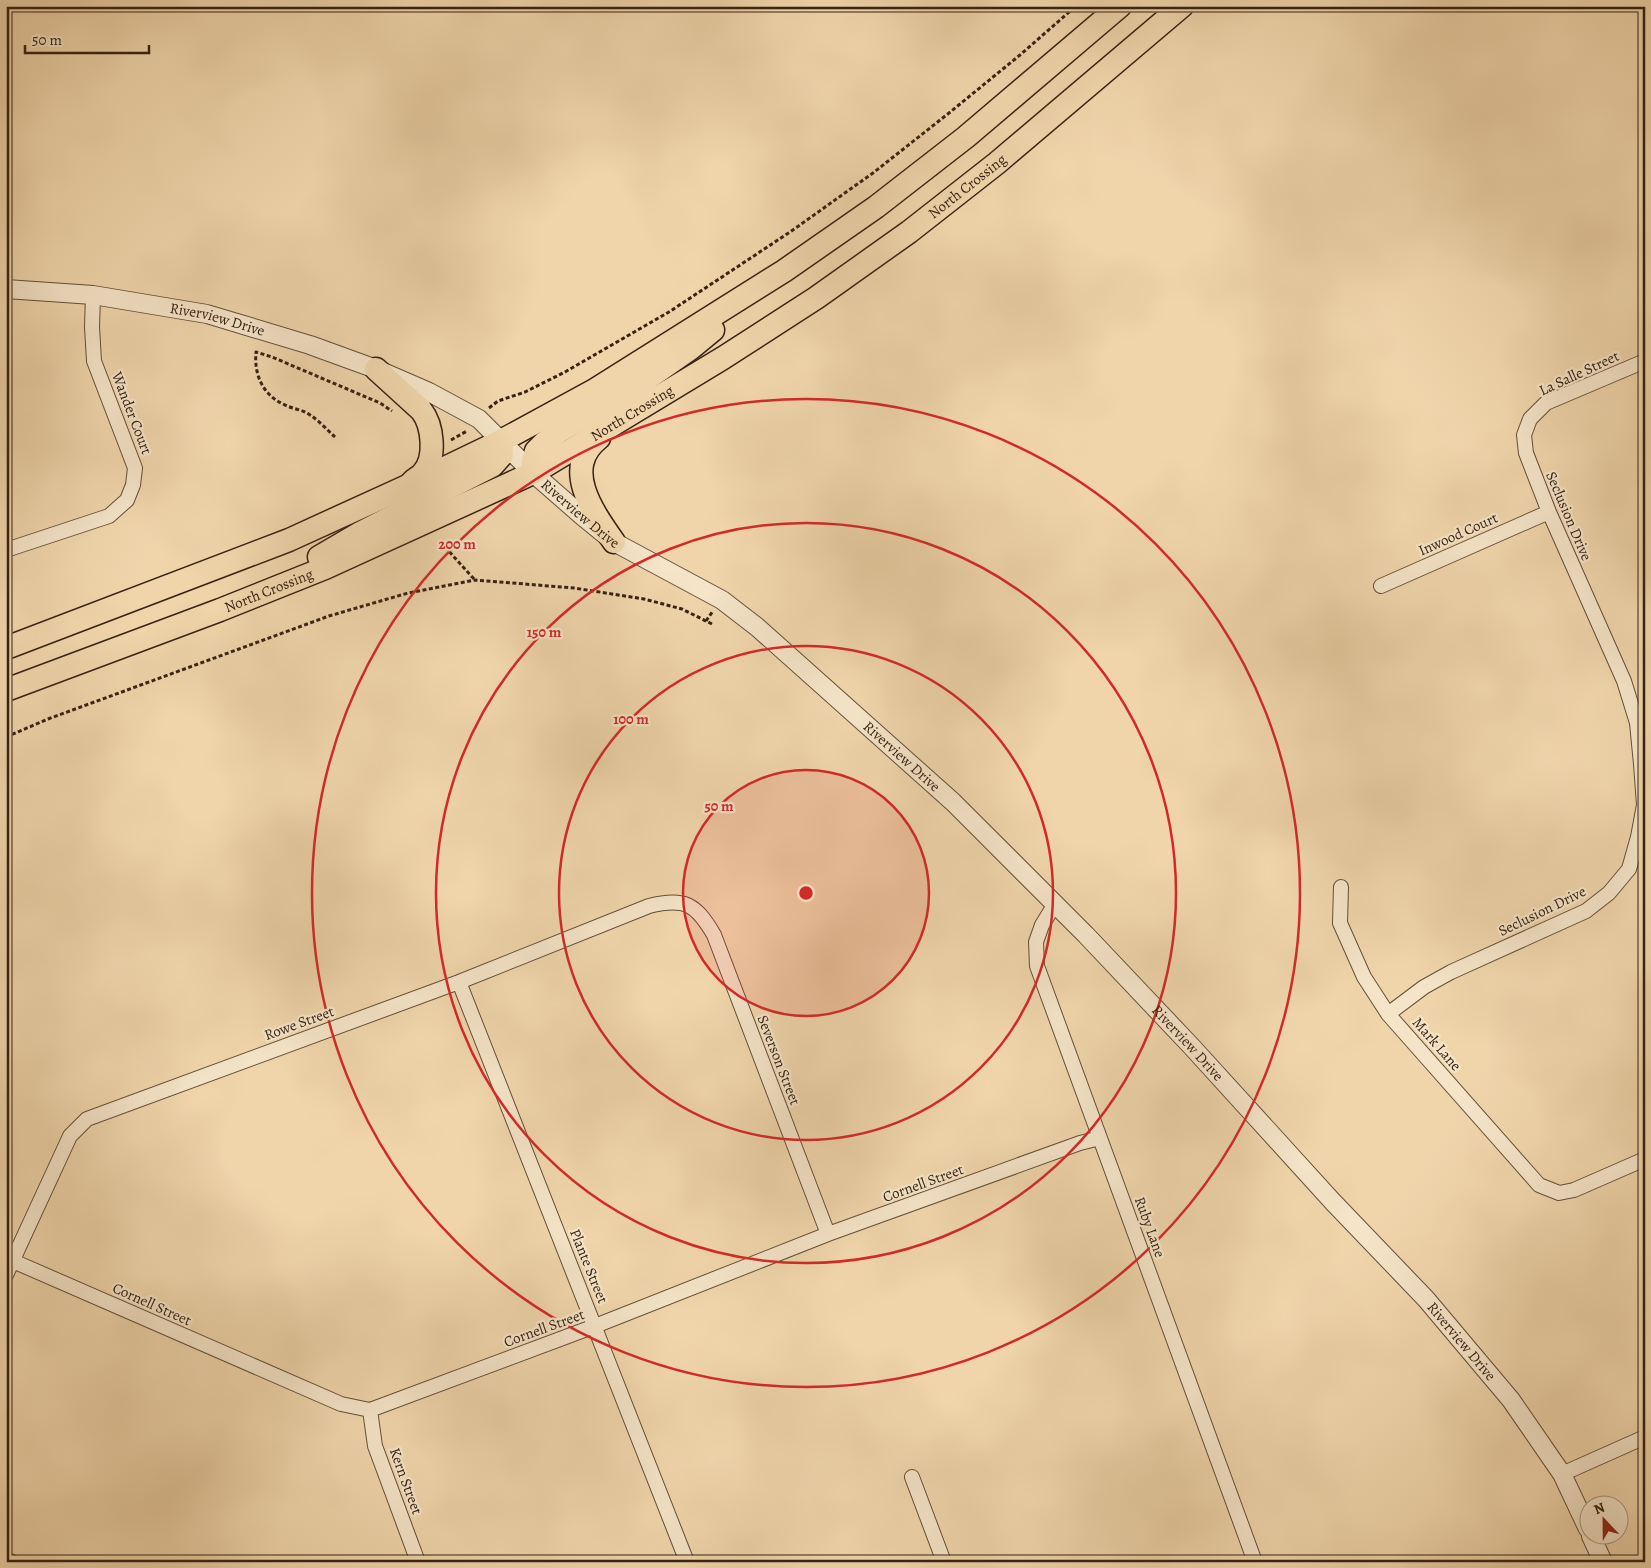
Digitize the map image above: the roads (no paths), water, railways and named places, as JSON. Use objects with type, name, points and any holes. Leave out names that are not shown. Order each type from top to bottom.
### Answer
[{"type":"main road","points":[[6,648],[288,540],[404,488],[502,441],[593,391],[784,271],[876,206],[966,137],[1120,6]]},
{"type":"main road","name":"North Crossing","points":[[6,690],[220,610],[325,568],[533,473],[723,358],[808,303],[909,232],[997,163],[1177,10]]},
{"type":"main road","points":[[533,473],[533,461],[536,451],[545,442],[560,431],[631,390],[690,349],[784,271]]},
{"type":"main road","points":[[376,369],[407,396],[426,416],[432,444],[428,462],[423,473],[404,488]]},
{"type":"main road","points":[[614,542],[588,500],[582,477],[582,464],[585,453],[590,445],[621,420]]},
{"type":"main road","points":[[220,610],[360,533],[492,466],[502,455],[502,441]]},
{"type":"street","name":"Riverview Drive","points":[[6,290],[93,295],[207,314],[310,345],[376,369],[429,392],[479,419],[533,473],[581,516],[614,542],[722,600],[757,627],[953,802],[1055,904],[1192,1047],[1326,1194],[1426,1299],[1512,1400],[1562,1474],[1578,1508]]},
{"type":"street","name":"Wander Court","points":[[6,550],[109,516],[127,500],[133,485],[135,468],[94,361],[93,295]]},
{"type":"street","name":"La Salle Street","points":[[1530,419],[1546,403],[1645,360]]},
{"type":"street","name":"Seclusion Drive","points":[[1388,1014],[1424,987],[1450,972],[1586,911],[1609,894],[1629,869],[1638,837],[1644,805],[1637,723],[1624,681],[1549,512],[1526,453],[1524,436],[1530,419]]},
{"type":"street","name":"Inwood Court","points":[[1381,586],[1549,512]]},
{"type":"street","name":"Mark Lane","points":[[1341,887],[1340,923],[1364,977],[1388,1014],[1540,1185],[1559,1194],[1574,1190],[1645,1159]]},
{"type":"street","name":"Rowe Street","points":[[6,1275],[9,1259],[70,1136],[88,1119],[459,982],[649,906],[666,901],[688,904]]},
{"type":"street","name":"Severson Street","points":[[688,904],[703,916],[714,935],[828,1234]]},
{"type":"street","name":"Ruby Lane","points":[[1055,904],[1042,925],[1036,942],[1037,966],[1255,1562]]},
{"type":"street","name":"Plante Street","points":[[459,982],[687,1562]]},
{"type":"street","name":"Cornell Street","points":[[9,1259],[341,1404],[370,1410],[595,1326],[828,1234],[1100,1138]]},
{"type":"street","name":"Kern Street","points":[[370,1410],[375,1446],[418,1562]]},
{"type":"street","points":[[1562,1474],[1645,1437]]},
{"type":"street","points":[[912,1477],[944,1562]]},
{"type":"street","points":[[1596,1546],[1603,1562]]},
{"type":"street","points":[[6,1559],[12,1562]]}]
